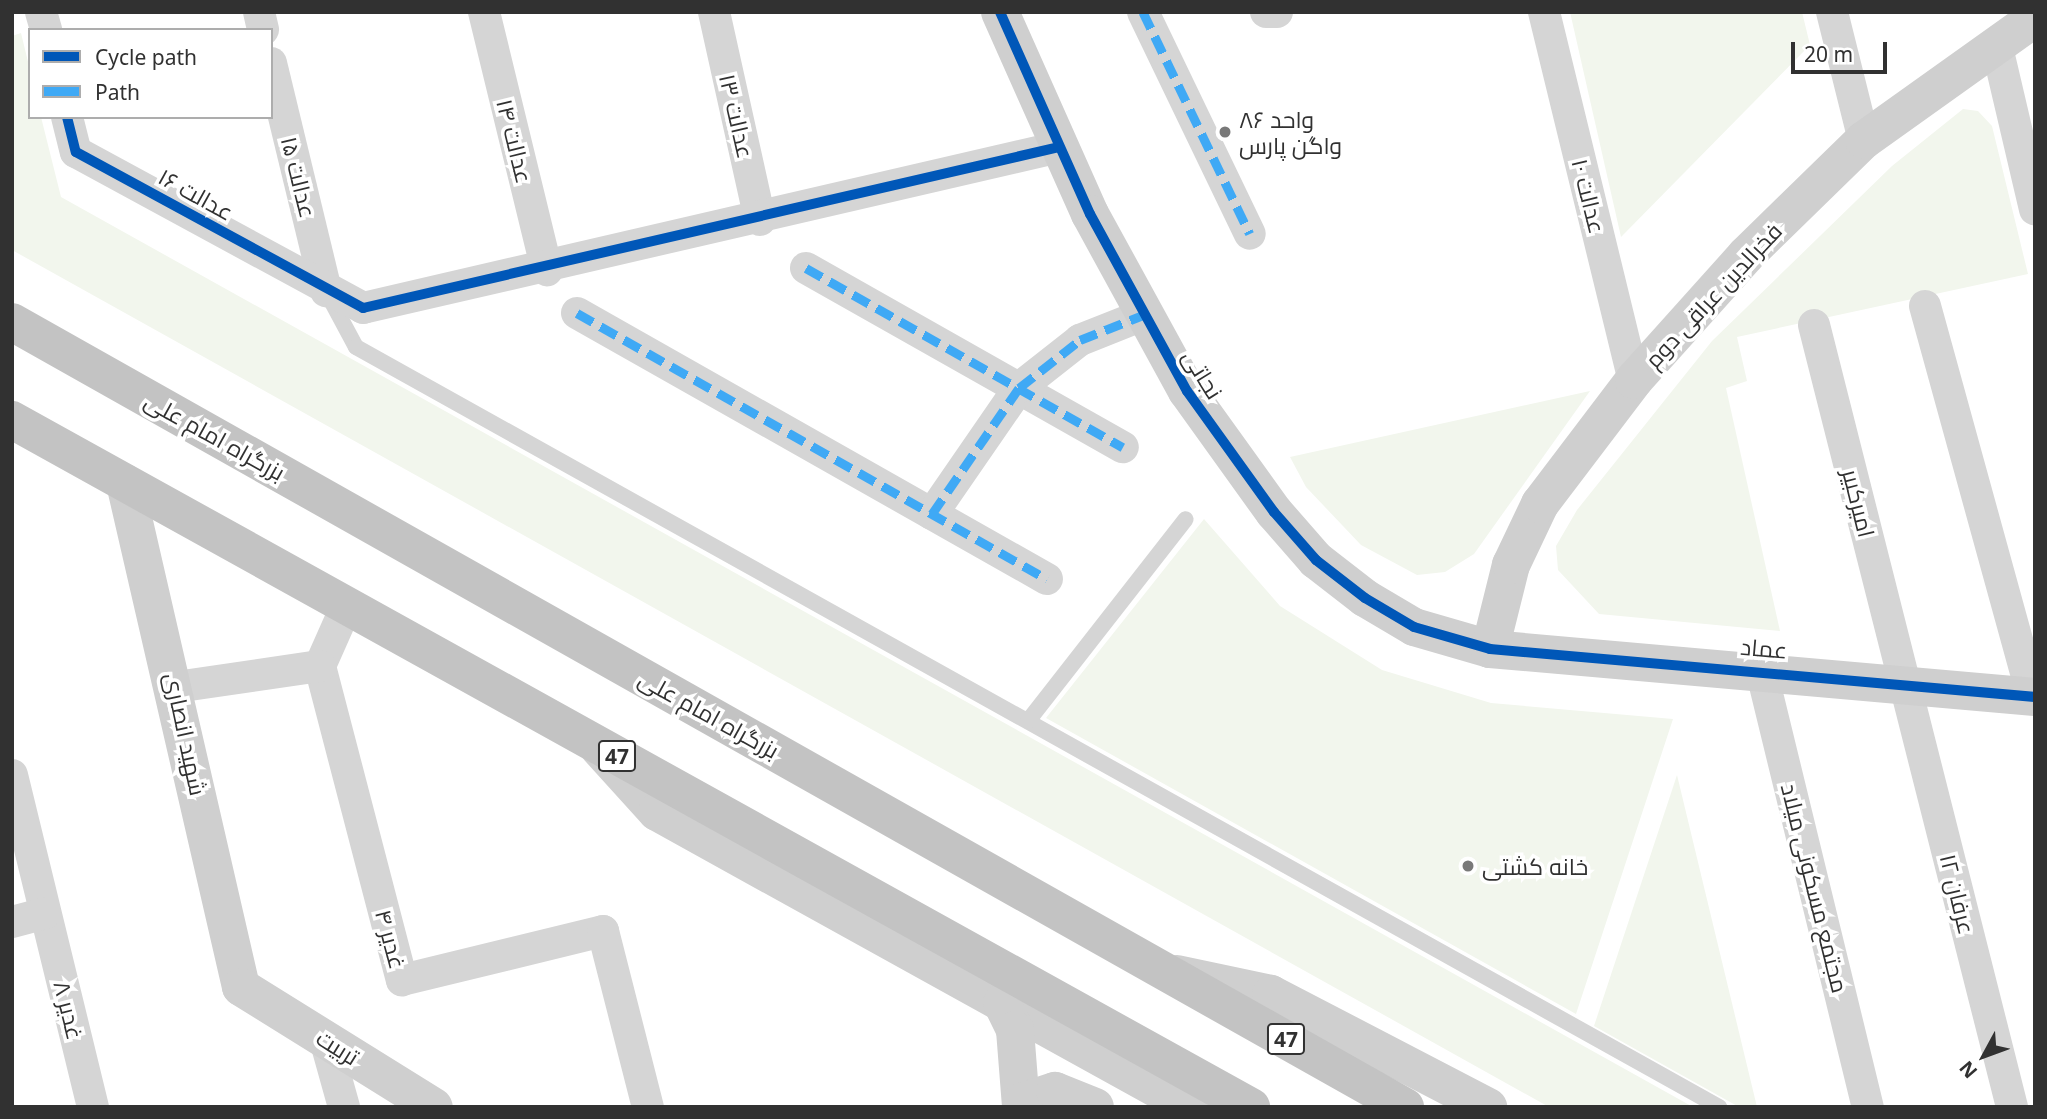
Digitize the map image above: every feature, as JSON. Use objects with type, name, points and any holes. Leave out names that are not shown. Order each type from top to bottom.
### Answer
[{"type":"highway","name":"بزرگراه امام علی","points":[[12,322],[1405,1107]]},
{"type":"highway","name":"47","points":[[14,429],[125,483],[1251,1107]]},
{"type":"street","name":"عدالت ۱۴","points":[[484,12],[547,270]]},
{"type":"street","name":"عدالت ۱۳","points":[[714,12],[760,220]]},
{"type":"street","name":"نجاتی","points":[[1000,12],[1059,147],[1143,315],[1232,458],[1316,560],[1414,627],[1490,649]]},
{"type":"street","points":[[1143,12],[1250,234]]},
{"type":"street","name":"عدالت ۱۰","points":[[1544,12],[1634,380]]},
{"type":"street","points":[[1832,12],[1864,140]]},
{"type":"street","name":"فخرالدین عراقی دوم","points":[[1490,649],[1511,565],[1541,504],[1634,380],[1746,255],[1864,140],[1996,43],[2035,18]]},
{"type":"street","points":[[1996,43],[2035,209]]},
{"type":"street","name":"عدالت ۱۵","points":[[273,71],[326,291]]},
{"type":"street","name":"عدالت ۱۶","points":[[68,119],[76,152],[326,291],[362,308],[547,270],[1059,147]]},
{"type":"street","points":[[806,268],[1123,447]]},
{"type":"street","points":[[1926,306],[2034,697]]},
{"type":"street","points":[[577,313],[1047,579]]},
{"type":"street","points":[[932,514],[1019,388],[1080,340],[1143,315]]},
{"type":"street","name":"امیرکبیر","points":[[1814,325],[1905,681]]},
{"type":"street","name":"شهید انصاری","points":[[125,483],[176,687],[241,987]]},
{"type":"street","points":[[176,687],[320,666],[347,605]]},
{"type":"street","name":"عماد","points":[[1490,649],[1905,681],[2034,697]]},
{"type":"street","name":"غدیر ۴","points":[[320,666],[402,981],[603,931],[648,1107]]},
{"type":"street","name":"مجتمع مسکونی میلاد","points":[[1761,669],[1868,1107]]},
{"type":"street","name":"عرفان ۱۲","points":[[1905,681],[2012,1107]]},
{"type":"street","points":[[595,744],[657,812],[1190,1107]]},
{"type":"street","name":"غدیر ۸","points":[[12,775],[93,1107]]},
{"type":"street","points":[[12,922],[45,913]]},
{"type":"street","points":[[1168,972],[1271,994],[1488,1107]]},
{"type":"street","name":"تربیت","points":[[241,987],[434,1107]]},
{"type":"street","points":[[1002,1003],[1015,1030],[1021,1104],[1055,1091],[1095,1107]]},
{"type":"street","points":[[325,1039],[344,1107]]},
{"type":"street","points":[[2024,1107],[2035,1104]]},
{"type":"lane","points":[[326,291],[355,347],[1719,1107]]},
{"type":"lane","points":[[1028,721],[1186,519]]},
{"type":"shaded area","points":[[1570,12],[1802,12],[1810,45],[1621,237]]},
{"type":"shaded area","points":[[21,33],[28,62],[28,119],[42,119],[61,197],[1693,1107],[1549,1107],[12,250],[12,36]]},
{"type":"shaded area","points":[[1963,109],[1978,111],[1992,126],[2028,274],[1737,337],[1747,381],[1726,388],[1780,631],[1599,614],[1558,570],[1556,546],[1577,510],[1712,341],[1892,166]]},
{"type":"shaded area","points":[[1590,391],[1474,554],[1445,572],[1417,575],[1361,545],[1306,487],[1290,457]]},
{"type":"shaded area","name":"خانه کشتی","points":[[1204,519],[1280,606],[1382,670],[1491,703],[1673,719],[1576,1014],[1046,718]]},
{"type":"shaded area","points":[[1677,775],[1757,1107],[1739,1107],[1594,1026]]},
{"type":"marked path","points":[[1143,12],[1250,234]]},
{"type":"marked path","points":[[806,268],[1123,447]]},
{"type":"marked path","points":[[577,313],[1047,579]]},
{"type":"marked path","points":[[932,514],[1019,388],[1080,340],[1143,315]]},
{"type":"cycle path","points":[[1000,12],[1090,214],[1187,391],[1274,512],[1316,560],[1365,598],[1414,627],[1490,649],[2035,697]]},
{"type":"cycle path","points":[[68,119],[76,152],[363,308],[1059,147]]},
{"type":"place","name":"۸۶ واحد واگن پارس","points":[[1225,132]]},
{"type":"place","name":"خانه کشتی","points":[[1468,866]]}]
